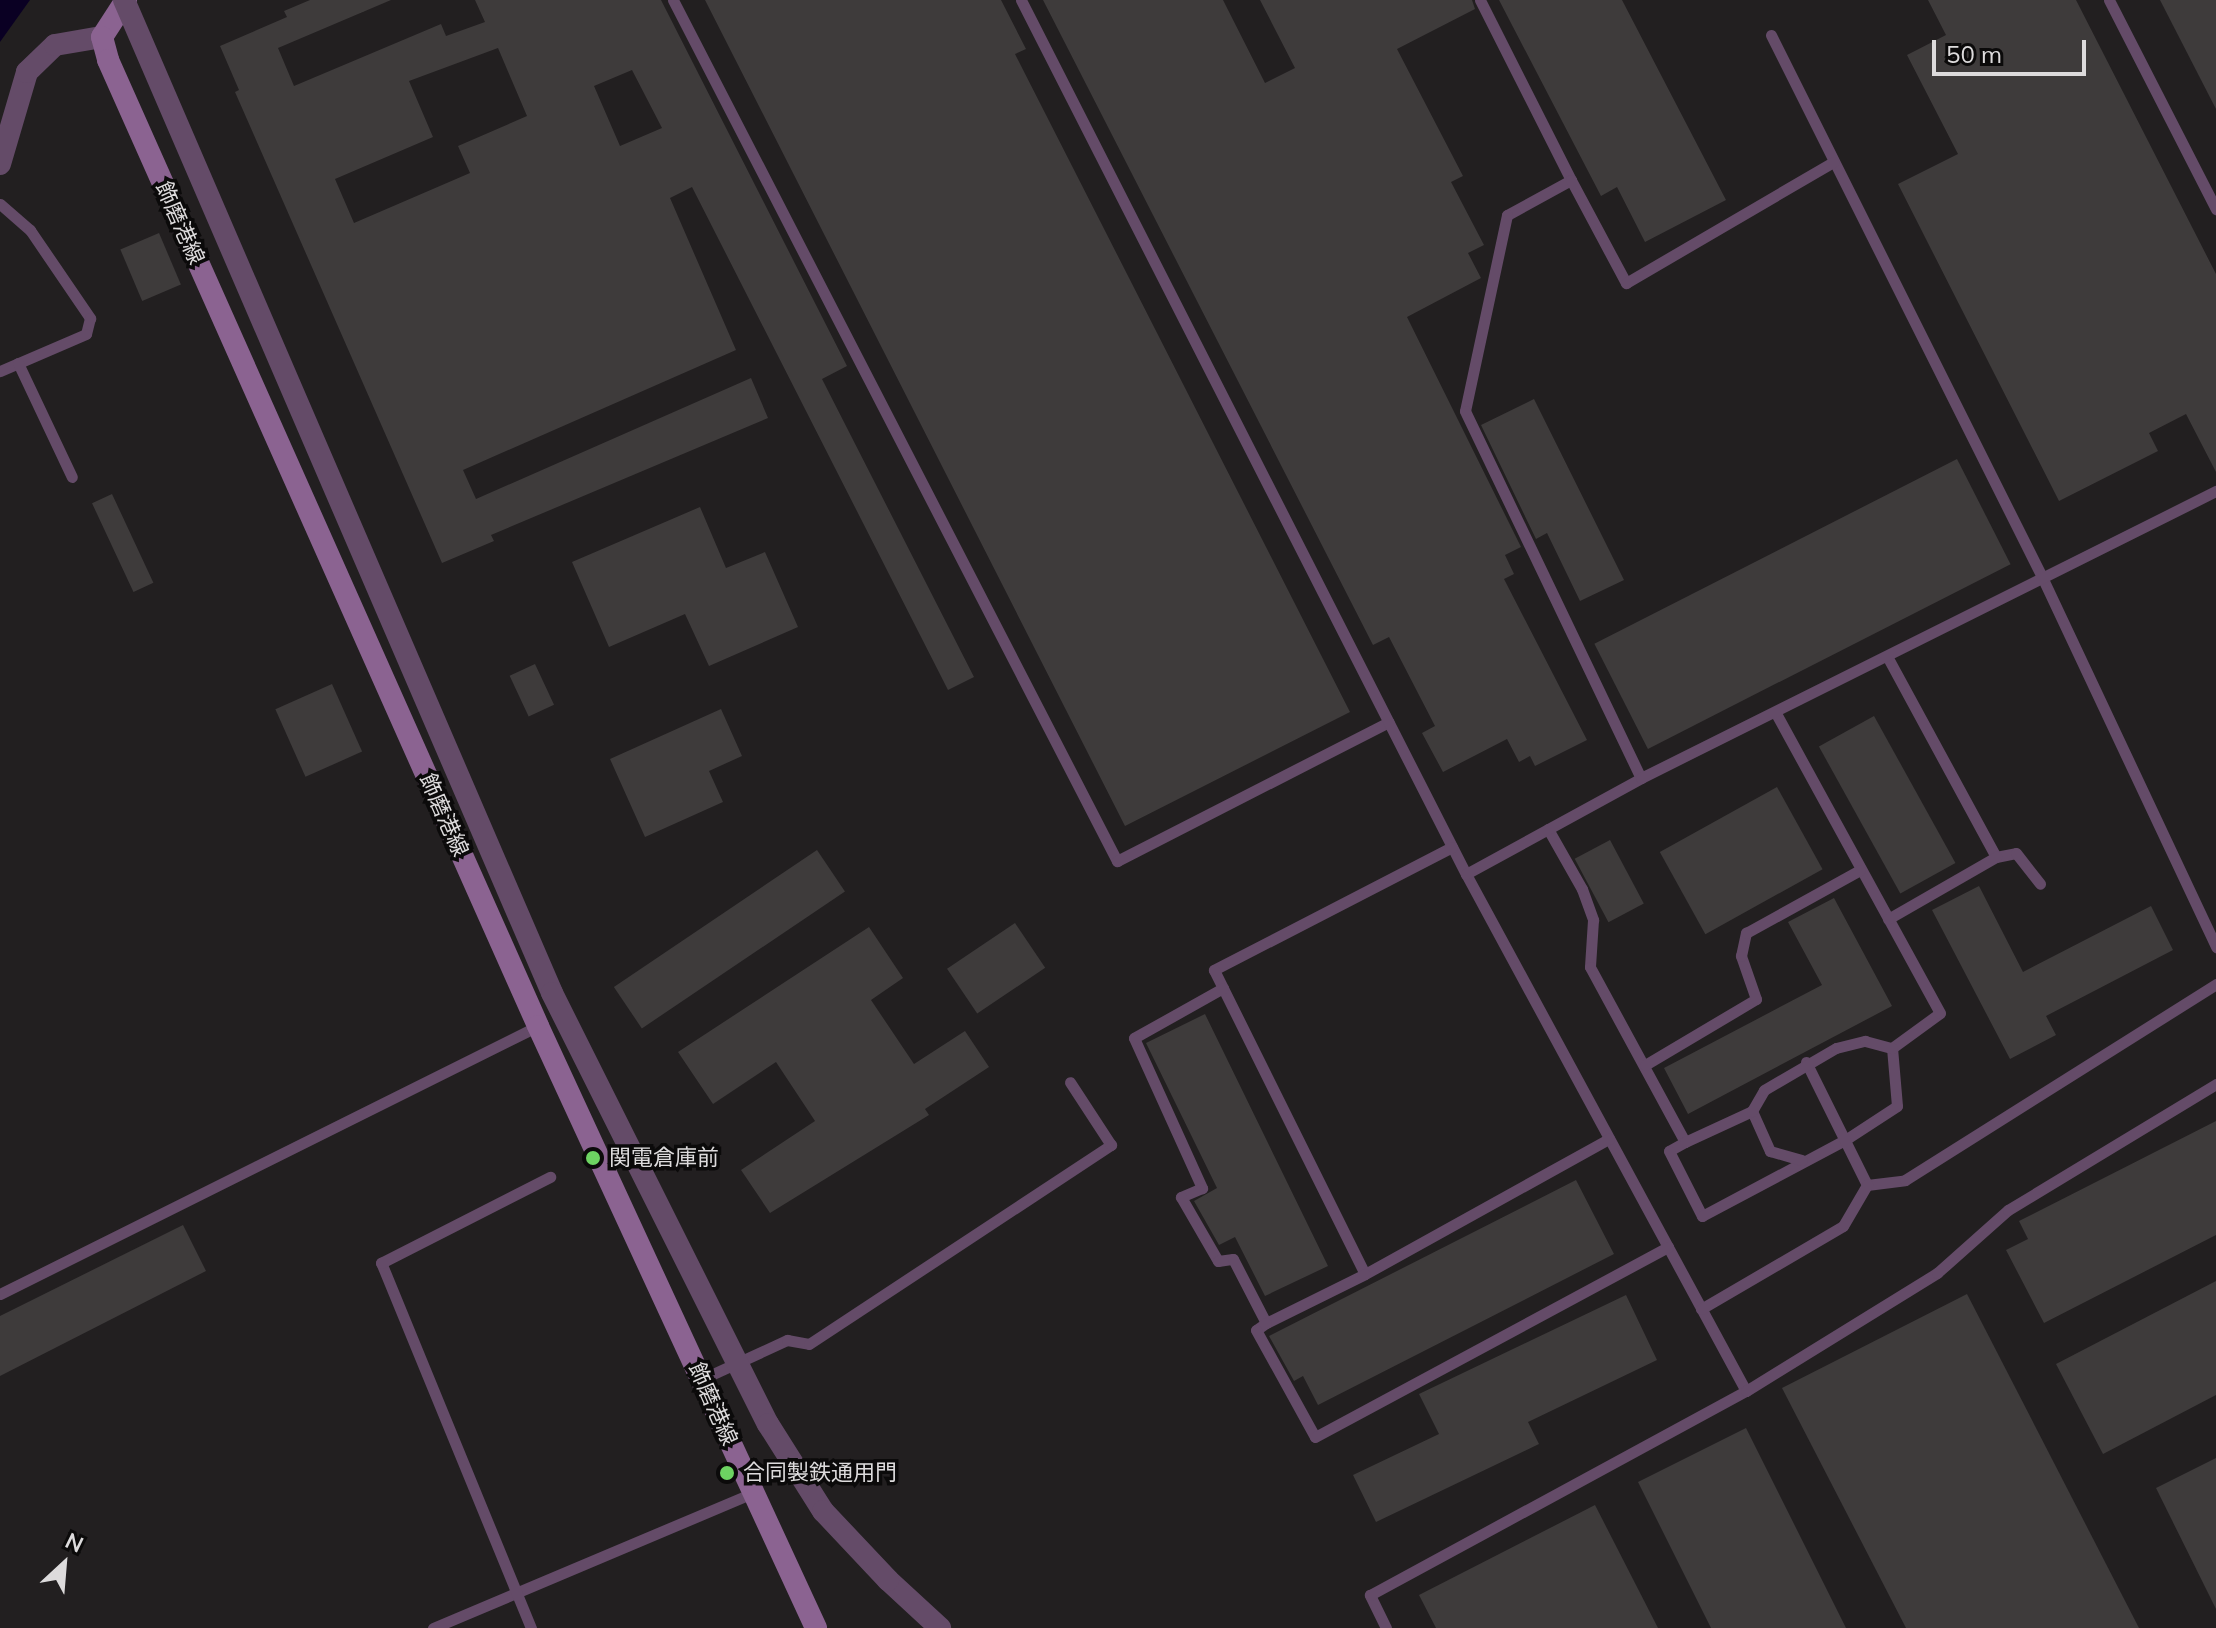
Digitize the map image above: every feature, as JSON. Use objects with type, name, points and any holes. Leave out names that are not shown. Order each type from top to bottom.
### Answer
[{"type":"main road","points":[[102,37],[125,0]]},
{"type":"main road","name":"飾磨港線","points":[[102,37],[108,60],[538,1026],[816,1628]]},
{"type":"street","points":[[125,0],[552,993],[768,1424],[823,1511],[888,1580],[940,1628]]},
{"type":"street","points":[[0,164],[27,72],[55,45],[102,37]]},
{"type":"lane","points":[[673,0],[1117,861],[1389,722]]},
{"type":"lane","points":[[1021,0],[1466,874],[1746,1391]]},
{"type":"lane","points":[[1480,0],[1626,283],[1833,162]]},
{"type":"lane","points":[[2109,0],[2216,209]]},
{"type":"lane","points":[[1771,35],[2043,579],[2216,947]]},
{"type":"lane","points":[[1571,180],[1507,215],[1465,411],[1641,778]]},
{"type":"lane","points":[[0,204],[30,230],[90,318],[86,334],[0,371]]},
{"type":"lane","points":[[18,363],[72,477]]},
{"type":"lane","points":[[1466,874],[1641,778],[1888,658],[2216,491]]},
{"type":"lane","points":[[1888,658],[1996,857]]},
{"type":"lane","points":[[1776,713],[1940,1013],[1892,1048]]},
{"type":"lane","points":[[1548,829],[1582,889],[1593,920],[1590,967],[1685,1142]]},
{"type":"lane","points":[[1365,1274],[1214,970],[1452,847]]},
{"type":"lane","points":[[1888,919],[1996,857],[2016,853],[2040,884]]},
{"type":"lane","points":[[1645,1065],[1756,999],[1741,956],[1746,933],[1860,870]]},
{"type":"lane","points":[[1867,1185],[1905,1180],[2216,984]]},
{"type":"lane","points":[[1223,988],[1134,1038],[1202,1188],[1181,1197],[1218,1261],[1233,1259],[1266,1323]]},
{"type":"lane","points":[[0,1294],[538,1026]]},
{"type":"lane","points":[[1865,1041],[1892,1048],[1897,1106],[1845,1140],[1802,1160],[1702,1216],[1669,1151],[1752,1111],[1764,1090],[1806,1062],[1865,1041]]},
{"type":"lane","points":[[1806,1062],[1867,1185]]},
{"type":"lane","points":[[702,1379],[787,1340],[809,1344],[1111,1145],[1070,1082]]},
{"type":"lane","points":[[1386,1628],[1370,1595],[1746,1391],[1937,1273],[2008,1210],[2216,1084]]},
{"type":"lane","points":[[1752,1111],[1770,1151],[1802,1160]]},
{"type":"lane","points":[[1609,1139],[1365,1274],[1256,1330],[1315,1437],[1668,1247]]},
{"type":"lane","points":[[531,1628],[381,1263],[550,1177]]},
{"type":"lane","points":[[1701,1309],[1843,1226],[1867,1185]]},
{"type":"lane","points":[[433,1628],[753,1493]]},
{"type":"shaded area","points":[[0,0],[30,0],[0,42]]},
{"type":"building","points":[[310,0],[391,0],[278,48],[294,86],[441,24],[446,36],[485,22],[475,0],[661,0],[847,366],[822,379],[974,677],[948,690],[692,187],[670,198],[736,350],[463,470],[476,499],[751,378],[768,418],[491,535],[494,541],[442,563],[235,92],[239,90],[220,46],[287,17],[284,11]],"holes":[[[498,48],[527,116],[458,146],[470,173],[354,223],[335,179],[433,137],[409,81]],[[632,70],[662,128],[620,146],[594,86]]]},
{"type":"building","points":[[705,0],[1001,0],[1026,49],[1015,54],[1350,712],[1125,826]]},
{"type":"building","points":[[1043,0],[1223,0],[1265,83],[1295,68],[1260,0],[1472,0],[1475,9],[1397,49],[1463,176],[1451,182],[1484,245],[1468,253],[1481,278],[1407,317],[1521,547],[1505,555],[1514,574],[1504,579],[1587,740],[1535,766],[1530,756],[1519,762],[1507,739],[1443,772],[1422,733],[1435,726],[1389,637],[1373,645]]},
{"type":"building","points":[[1499,0],[1622,0],[1726,200],[1645,242],[1617,187],[1601,196]]},
{"type":"building","points":[[1928,0],[2076,0],[2216,274],[2216,472],[2186,414],[2149,433],[2158,451],[2059,501],[1898,184],[1958,154],[1907,55],[1946,35]]},
{"type":"building","points":[[2160,0],[2216,0],[2216,109]]},
{"type":"building","points":[[159,233],[181,285],[142,301],[120,249]]},
{"type":"building","points":[[1534,399],[1624,580],[1580,601],[1547,533],[1536,539],[1481,425]]},
{"type":"building","points":[[1957,459],[2011,564],[1648,749],[1594,644]]},
{"type":"building","points":[[112,494],[153,583],[133,592],[92,503]]},
{"type":"building","points":[[700,507],[726,568],[765,552],[798,627],[709,666],[685,614],[609,647],[572,562]]},
{"type":"building","points":[[535,664],[554,705],[529,717],[510,676]]},
{"type":"building","points":[[332,684],[362,752],[305,777],[275,709]]},
{"type":"building","points":[[721,709],[742,756],[709,771],[723,802],[645,837],[610,759]]},
{"type":"building","points":[[1874,716],[1955,863],[1900,893],[1819,747]]},
{"type":"building","points":[[1777,787],[1823,869],[1705,934],[1660,852]]},
{"type":"building","points":[[1610,840],[1644,904],[1608,922],[1575,859]]},
{"type":"building","points":[[817,850],[845,891],[642,1028],[614,987]]},
{"type":"building","points":[[1979,886],[2023,972],[2151,906],[2173,950],[2046,1016],[2056,1035],[2010,1059],[1932,910]]},
{"type":"building","points":[[1834,898],[1892,1006],[1688,1114],[1664,1068],[1822,985],[1788,922]]},
{"type":"building","points":[[1015,923],[1045,968],[977,1014],[947,969]]},
{"type":"building","points":[[869,927],[903,978],[871,1000],[914,1064],[965,1031],[989,1067],[925,1109],[929,1115],[770,1213],[741,1170],[815,1121],[776,1062],[713,1104],[678,1052]]},
{"type":"building","points":[[1205,1014],[1328,1266],[1265,1296],[1235,1237],[1219,1245],[1194,1201],[1217,1188],[1146,1043]]},
{"type":"building","points":[[2216,1121],[2216,1235],[2044,1323],[2006,1250],[2028,1239],[2019,1221]]},
{"type":"building","points":[[1576,1180],[1614,1254],[1318,1405],[1303,1376],[1294,1381],[1269,1336]]},
{"type":"building","points":[[183,1225],[206,1271],[0,1376],[0,1316]]},
{"type":"building","points":[[2216,1281],[2216,1395],[2103,1454],[2056,1364]]},
{"type":"building","points":[[1967,1294],[2139,1628],[1906,1628],[1782,1388]]},
{"type":"building","points":[[1626,1295],[1657,1360],[1528,1422],[1539,1444],[1376,1522],[1353,1475],[1439,1434],[1419,1394]]},
{"type":"building","points":[[1746,1428],[1846,1628],[1711,1628],[1638,1482]]},
{"type":"building","points":[[2216,1458],[2216,1609],[2156,1488]]},
{"type":"building","points":[[1595,1505],[1658,1628],[1436,1628],[1419,1595]]},
{"type":"place","name":"関電倉庫前","points":[[593,1158]]},
{"type":"place","name":"合同製鉄通用門","points":[[727,1473]]}]
